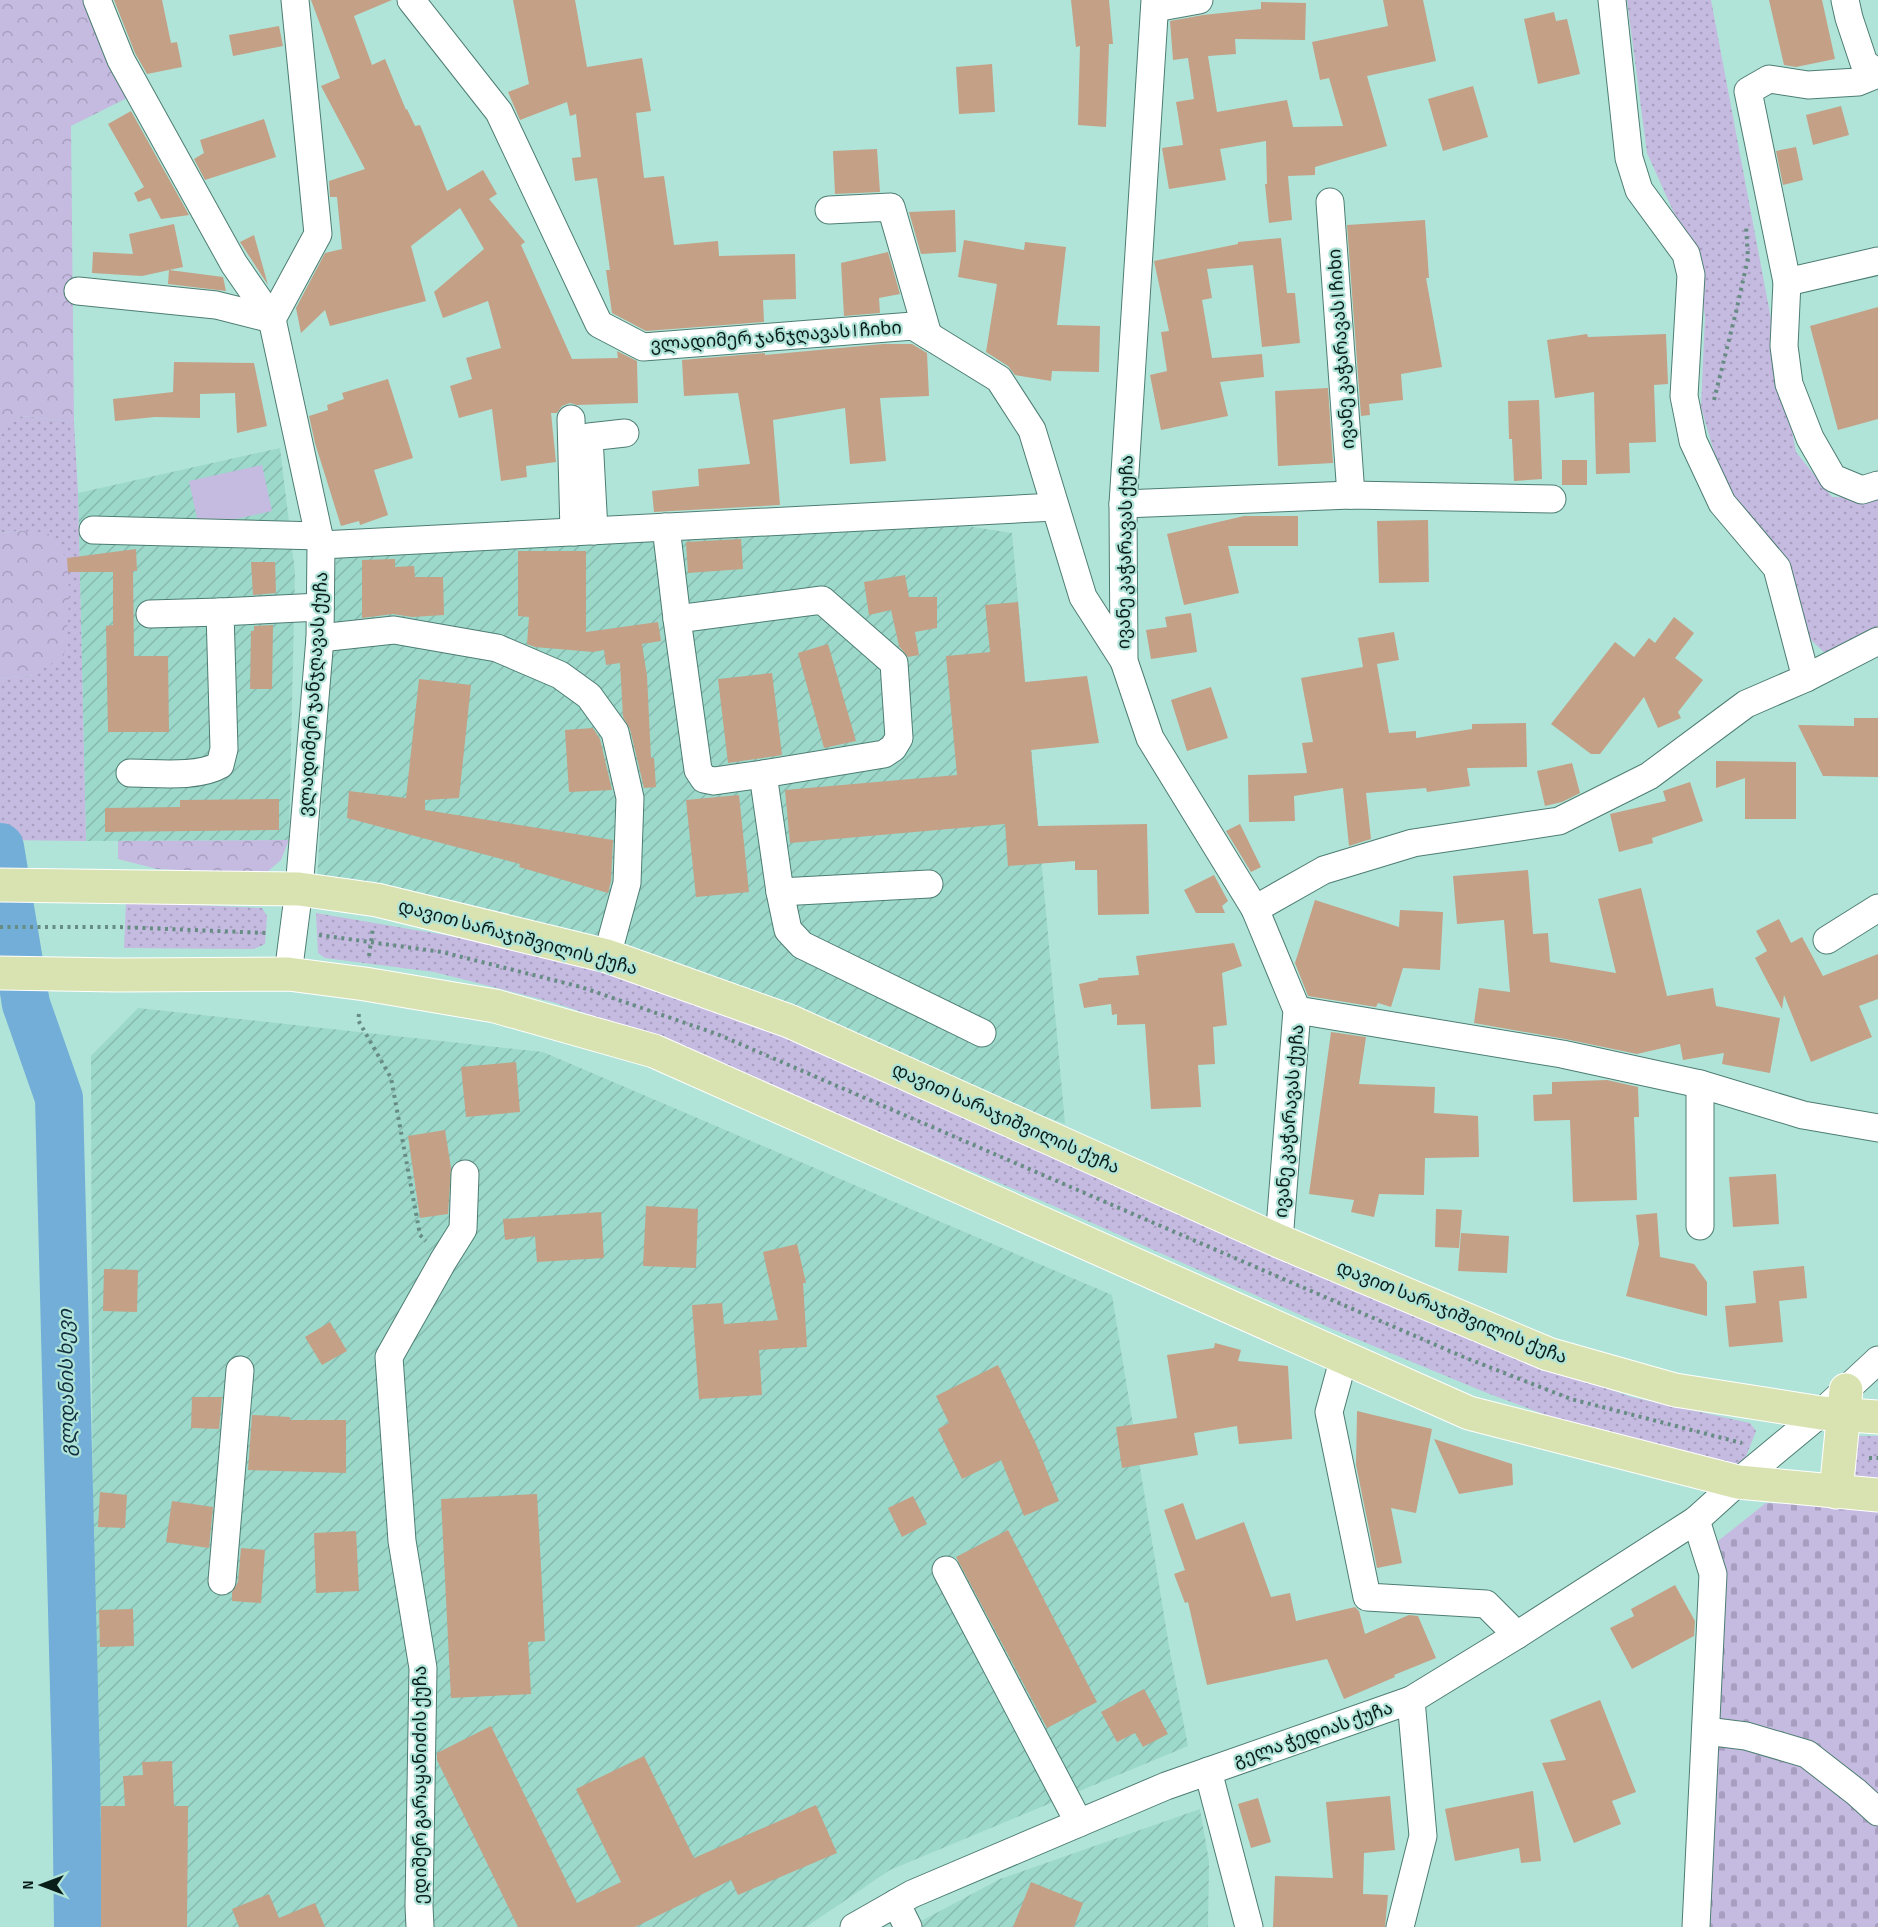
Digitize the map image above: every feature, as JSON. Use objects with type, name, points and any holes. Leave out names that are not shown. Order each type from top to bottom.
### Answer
[{"type":"main road","name":"დავით სარაჯიშვილის ქუჩა","points":[[0,885],[299,889],[377,900],[608,956],[789,1021],[1279,1241],[1548,1354],[1675,1390],[1837,1406],[1878,1417]]},
{"type":"main road","points":[[0,973],[288,974],[365,984],[495,1006],[654,1052],[1469,1413],[1738,1482],[1878,1495]]},
{"type":"main road","points":[[1836,1492],[1837,1406]]},
{"type":"street","points":[[97,0],[126,70],[234,264],[272,319]]},
{"type":"street","points":[[272,319],[318,234],[296,0]]},
{"type":"street","name":"ვლადიმერ ჯანჯღავას I ჩიხი","points":[[411,0],[499,112],[598,324],[643,347],[913,326],[999,379],[1032,430],[1083,597],[1124,662]]},
{"type":"street","points":[[1155,4],[1199,0]]},
{"type":"street","points":[[1612,0],[1629,158],[1639,190],[1686,254],[1691,275],[1684,396],[1693,441],[1722,503],[1777,568],[1806,678]]},
{"type":"street","points":[[1845,0],[1848,18],[1864,63],[1878,74]]},
{"type":"street","name":"ივანე კაჭარავას ქუჩა","points":[[1155,4],[1123,504],[1124,662],[1150,738],[1255,909],[1297,1010],[1279,1241]]},
{"type":"street","points":[[1878,74],[1858,82],[1808,85],[1769,79],[1748,91],[1787,282],[1784,346],[1790,384],[1810,438],[1833,478],[1862,490],[1878,485]]},
{"type":"street","name":"ივანე კაჭარავას I ჩიხი","points":[[1330,202],[1351,495]]},
{"type":"street","points":[[829,210],[891,207],[928,335]]},
{"type":"street","points":[[1787,282],[1878,261]]},
{"type":"street","points":[[78,291],[216,305],[272,319]]},
{"type":"street","name":"ვლადიმერ ჯანჯღავას ქუჩა","points":[[272,319],[320,540],[320,638],[299,889],[288,974]]},
{"type":"street","points":[[571,419],[584,531]]},
{"type":"street","points":[[584,531],[589,437],[625,433]]},
{"type":"street","points":[[1123,504],[1351,495],[1552,499]]},
{"type":"street","points":[[93,530],[320,540],[584,531],[1055,507]]},
{"type":"street","points":[[666,527],[677,619],[698,770],[704,779],[714,781],[884,754],[893,748],[899,738],[894,663],[822,600],[677,619]]},
{"type":"street","points":[[150,614],[320,607]]},
{"type":"street","points":[[130,773],[192,772],[212,770],[220,765],[224,748],[220,612]]},
{"type":"street","points":[[320,638],[394,630],[497,648],[561,675],[589,696],[615,732],[630,798],[627,883],[608,956]]},
{"type":"street","points":[[1255,909],[1324,870],[1413,843],[1560,821],[1649,776],[1746,704],[1806,678],[1878,641]]},
{"type":"street","points":[[763,774],[780,892],[788,930],[802,945],[982,1033]]},
{"type":"street","points":[[780,892],[929,884]]},
{"type":"street","points":[[1827,940],[1878,908]]},
{"type":"street","points":[[1297,1010],[1562,1054],[1700,1084],[1803,1115],[1878,1128]]},
{"type":"street","points":[[1700,1084],[1700,1226]]},
{"type":"street","points":[[443,1261],[463,1228],[465,1174]]},
{"type":"street","name":"ედიშერ გარაყანიძის ქუჩა","points":[[420,1927],[423,1668],[402,1540],[389,1357],[443,1261]]},
{"type":"street","points":[[1344,1357],[1329,1412],[1367,1597],[1486,1604],[1517,1635]]},
{"type":"street","name":"გელა ჭედიას ქუჩა","points":[[854,1927],[912,1894],[1166,1786],[1411,1700],[1696,1520],[1738,1482],[1837,1406],[1878,1360]]},
{"type":"street","points":[[222,1581],[240,1370]]},
{"type":"street","points":[[1696,1520],[1713,1574],[1696,1927]]},
{"type":"street","points":[[946,1570],[1078,1823]]},
{"type":"street","points":[[1400,1927],[1423,1836],[1411,1700]]},
{"type":"street","points":[[1706,1731],[1746,1736],[1807,1754],[1878,1812]]},
{"type":"street","points":[[1208,1771],[1249,1927]]},
{"type":"street","points":[[896,1903],[908,1927]]},
{"type":"path","points":[[1693,441],[1710,414],[1736,312],[1748,258],[1745,218]]},
{"type":"path","points":[[377,900],[358,1020],[391,1078],[420,1235],[443,1261]]},
{"type":"path","points":[[0,927],[118,927]]},
{"type":"path","points":[[1869,1458],[1878,1458]]},
{"type":"shaded area","points":[[280,448],[295,572],[289,840],[86,841],[78,493]]},
{"type":"shaded area","points":[[948,523],[1012,533],[1065,1124],[486,909],[317,881],[336,556]]},
{"type":"shaded area","points":[[138,1008],[543,1052],[1112,1295],[1170,1652],[1188,1746],[890,1870],[806,1927],[94,1927],[91,1056]]},
{"type":"shaded area","points":[[1200,1809],[1209,1861],[1208,1927],[910,1927],[1000,1879]]},
{"type":"green space","points":[[0,0],[89,0],[127,98],[71,126],[74,422],[22,416],[4,428],[0,434]]},
{"type":"green space","points":[[1627,0],[1711,0],[1796,452],[1832,497],[1878,498],[1878,631],[1829,657],[1809,638],[1727,497],[1701,407],[1705,317],[1697,264],[1647,153]]},
{"type":"green space","points":[[22,416],[74,422],[78,493],[86,841],[0,840],[0,678],[34,675],[22,531],[0,533],[0,434],[3,428]]},
{"type":"green space","points":[[262,465],[272,511],[199,527],[189,481]]},
{"type":"green space","points":[[22,531],[46,533],[56,540],[63,553],[69,588],[68,626],[64,655],[34,675],[0,678],[0,533]]},
{"type":"green space","points":[[289,840],[281,860],[265,874],[157,869],[118,859],[118,841]]},
{"type":"green space","points":[[126,902],[262,908],[267,916],[265,944],[254,949],[124,948]]},
{"type":"green space","points":[[316,913],[509,946],[666,991],[775,1031],[1550,1368],[1631,1397],[1750,1423],[1756,1431],[1743,1464],[1605,1437],[1487,1393],[1330,1328],[1047,1203],[661,1040],[556,1003],[434,972],[325,958],[318,953]]},
{"type":"green space","points":[[1857,1436],[1878,1436],[1878,1483],[1846,1478]]},
{"type":"green space","points":[[1766,1503],[1878,1506],[1878,1927],[1703,1927],[1712,1868],[1718,1541]]},
{"type":"building","points":[[114,0],[162,0],[171,43],[177,42],[182,67],[147,74],[135,53]]},
{"type":"building","points":[[311,0],[392,0],[354,16],[372,65],[385,59],[406,110],[415,126],[420,125],[447,191],[483,170],[497,194],[489,199],[525,242],[521,245],[572,359],[618,358],[617,351],[637,361],[638,403],[577,405],[570,403],[562,406],[557,413],[551,413],[556,462],[526,466],[527,477],[501,481],[492,409],[459,418],[450,386],[472,379],[466,358],[501,348],[488,301],[443,318],[434,292],[484,249],[460,208],[411,246],[426,301],[330,326],[325,310],[301,333],[296,308],[325,253],[342,249],[337,197],[330,197],[329,181],[365,169],[321,86],[340,78]]},
{"type":"building","points":[[513,0],[575,0],[587,67],[642,58],[651,111],[636,113],[644,178],[664,176],[674,245],[718,241],[719,256],[795,254],[796,299],[763,300],[764,322],[646,331],[612,313],[606,270],[610,270],[597,178],[575,181],[572,158],[581,157],[576,114],[570,116],[567,102],[520,120],[508,92],[529,84]]},
{"type":"building","points":[[1071,0],[1109,0],[1113,44],[1109,44],[1106,127],[1078,125],[1080,46],[1076,47]]},
{"type":"building","points":[[1383,0],[1423,0],[1436,61],[1367,76],[1387,146],[1315,167],[1315,175],[1288,176],[1292,220],[1269,223],[1265,184],[1267,184],[1266,141],[1220,149],[1226,180],[1169,189],[1162,148],[1183,145],[1176,102],[1194,99],[1188,58],[1173,60],[1170,21],[1261,9],[1261,2],[1306,3],[1305,40],[1235,39],[1236,54],[1208,56],[1217,112],[1287,100],[1293,127],[1343,126],[1329,78],[1320,80],[1312,42],[1388,26]]},
{"type":"building","points":[[1769,0],[1822,0],[1835,59],[1796,67],[1784,65]]},
{"type":"building","points":[[1554,12],[1556,21],[1567,19],[1580,74],[1538,84],[1524,19]]},
{"type":"building","points":[[279,26],[283,46],[233,56],[229,35]]},
{"type":"building","points":[[992,64],[995,112],[959,114],[956,67]]},
{"type":"building","points":[[1473,86],[1488,137],[1443,151],[1428,99]]},
{"type":"building","points":[[1841,106],[1849,135],[1813,145],[1806,115]]},
{"type":"building","points":[[131,111],[189,215],[161,219],[150,198],[138,202],[134,193],[144,187],[108,124]]},
{"type":"building","points":[[264,119],[276,157],[205,180],[194,159],[204,153],[200,140]]},
{"type":"building","points":[[1796,147],[1803,180],[1783,185],[1776,151]]},
{"type":"building","points":[[877,149],[880,192],[835,194],[833,151]]},
{"type":"building","points":[[955,210],[956,252],[921,254],[909,212]]},
{"type":"building","points":[[1425,220],[1429,278],[1426,278],[1442,367],[1401,374],[1403,400],[1369,404],[1370,415],[1361,416],[1347,225]]},
{"type":"building","points":[[174,224],[183,267],[142,276],[92,273],[93,252],[133,254],[129,234]]},
{"type":"building","points":[[254,235],[268,285],[240,242]]},
{"type":"building","points":[[1281,238],[1287,293],[1295,293],[1300,343],[1262,347],[1253,265],[1207,269],[1212,298],[1202,300],[1212,358],[1262,354],[1264,377],[1220,382],[1228,416],[1161,430],[1150,375],[1167,371],[1161,332],[1169,331],[1154,261],[1238,244],[1238,242]]},
{"type":"building","points":[[964,240],[1024,250],[1025,242],[1066,247],[1057,325],[1100,326],[1099,372],[1052,371],[1051,381],[1015,375],[1008,366],[986,352],[997,284],[958,277]]},
{"type":"building","points":[[888,252],[900,294],[879,298],[880,313],[844,316],[841,263]]},
{"type":"building","points":[[169,270],[223,277],[226,291],[168,284]]},
{"type":"building","points":[[1878,307],[1878,419],[1838,430],[1810,326]]},
{"type":"building","points":[[1587,334],[1588,337],[1666,334],[1668,384],[1654,385],[1656,442],[1629,443],[1630,473],[1596,474],[1594,392],[1555,398],[1547,340]]},
{"type":"building","points":[[883,344],[912,344],[927,353],[929,396],[880,398],[886,461],[850,464],[845,408],[773,420],[780,505],[654,512],[652,491],[699,486],[698,469],[750,464],[738,393],[684,396],[682,360]]},
{"type":"building","points":[[174,362],[254,363],[267,426],[237,433],[235,393],[200,394],[200,418],[155,417],[115,421],[113,399],[173,392]]},
{"type":"building","points":[[388,379],[413,458],[374,470],[388,515],[360,525],[359,521],[341,526],[309,416],[328,410],[327,405],[344,399],[342,393]]},
{"type":"building","points":[[1328,388],[1333,463],[1278,466],[1275,391]]},
{"type":"building","points":[[1539,400],[1542,479],[1514,481],[1512,439],[1509,439],[1508,401]]},
{"type":"building","points":[[1562,460],[1587,460],[1587,485],[1562,485]]},
{"type":"building","points":[[1244,516],[1298,516],[1298,546],[1228,546],[1239,593],[1184,605],[1167,534]]},
{"type":"building","points":[[1428,520],[1429,582],[1379,583],[1377,521]]},
{"type":"building","points":[[741,539],[743,569],[688,573],[686,542]]},
{"type":"building","points":[[136,549],[137,571],[133,571],[134,656],[168,656],[169,732],[108,732],[106,626],[113,625],[113,572],[68,572],[67,558]]},
{"type":"building","points":[[518,551],[586,551],[586,632],[658,622],[661,641],[642,644],[647,676],[651,758],[654,758],[656,787],[644,788],[630,729],[623,717],[620,663],[606,665],[604,650],[593,652],[535,647],[527,644],[529,617],[518,616]]},
{"type":"building","points":[[395,559],[395,567],[414,566],[415,577],[443,577],[444,615],[412,617],[393,614],[362,618],[362,560]]},
{"type":"building","points":[[251,562],[275,562],[276,593],[253,595]]},
{"type":"building","points":[[905,575],[909,597],[937,597],[937,628],[915,632],[919,655],[908,657],[899,646],[891,610],[869,615],[864,582]]},
{"type":"building","points":[[1018,602],[1025,682],[1087,676],[1099,743],[1031,750],[1038,826],[1147,824],[1149,914],[1098,915],[1097,870],[1075,870],[1075,861],[1008,866],[1005,824],[790,843],[785,790],[957,775],[946,656],[990,652],[985,605]]},
{"type":"building","points":[[1191,613],[1197,652],[1151,659],[1146,630],[1167,627],[1165,617]]},
{"type":"building","points":[[1674,617],[1694,633],[1675,658],[1703,680],[1678,712],[1681,718],[1658,728],[1644,697],[1600,754],[1591,754],[1551,724],[1615,642],[1634,657],[1649,638],[1655,643]]},
{"type":"building","points":[[273,625],[272,689],[250,689],[251,631],[254,631],[254,626]]},
{"type":"building","points":[[1394,632],[1399,660],[1371,665],[1377,664],[1389,733],[1416,731],[1416,738],[1472,729],[1472,724],[1526,723],[1527,767],[1467,768],[1470,786],[1427,792],[1426,788],[1366,793],[1371,839],[1349,846],[1343,788],[1294,796],[1295,821],[1249,822],[1248,775],[1307,773],[1302,743],[1313,742],[1301,678],[1363,667],[1358,638]]},
{"type":"building","points":[[828,644],[856,741],[824,748],[798,653]]},
{"type":"building","points":[[772,673],[782,755],[728,763],[718,679]]},
{"type":"building","points":[[419,679],[471,685],[459,798],[425,800],[425,810],[613,840],[611,881],[608,893],[519,867],[520,864],[347,818],[349,791],[406,798]]},
{"type":"building","points":[[1211,687],[1228,738],[1187,751],[1171,700]]},
{"type":"building","points":[[1854,718],[1878,718],[1878,777],[1823,776],[1798,725],[1854,726]]},
{"type":"building","points":[[593,728],[600,739],[612,790],[569,792],[565,730]]},
{"type":"building","points":[[1716,761],[1796,762],[1796,819],[1745,819],[1745,778],[1716,788]]},
{"type":"building","points":[[1572,763],[1580,793],[1562,802],[1545,806],[1537,771]]},
{"type":"building","points":[[1690,782],[1703,821],[1652,838],[1653,843],[1619,852],[1610,814],[1666,801],[1663,791]]},
{"type":"building","points":[[739,795],[749,892],[696,897],[686,800]]},
{"type":"building","points":[[279,799],[279,830],[105,832],[105,808],[180,807],[180,800]]},
{"type":"building","points":[[1240,824],[1261,867],[1251,872],[1226,831]]},
{"type":"building","points":[[1528,870],[1533,934],[1548,933],[1550,962],[1616,973],[1598,899],[1641,888],[1667,996],[1713,988],[1716,1006],[1780,1018],[1770,1073],[1722,1064],[1724,1053],[1683,1060],[1680,1044],[1637,1054],[1474,1023],[1479,988],[1510,992],[1504,920],[1457,924],[1453,876]]},
{"type":"building","points":[[1214,875],[1228,901],[1222,906],[1225,913],[1196,913],[1184,890]]},
{"type":"building","points":[[1315,900],[1399,927],[1400,910],[1443,912],[1440,970],[1403,968],[1391,1007],[1378,1003],[1376,1007],[1308,996],[1295,963]]},
{"type":"building","points":[[1779,919],[1791,943],[1802,937],[1823,976],[1878,954],[1878,999],[1859,1006],[1872,1037],[1811,1062],[1784,995],[1782,1009],[1755,958],[1767,951],[1756,931]]},
{"type":"building","points":[[1234,943],[1242,966],[1222,973],[1227,1025],[1213,1027],[1215,1064],[1198,1065],[1201,1107],[1151,1109],[1145,1024],[1117,1025],[1117,1014],[1112,1015],[1111,1004],[1084,1008],[1079,984],[1098,980],[1098,978],[1139,975],[1136,956]]},
{"type":"building","points":[[1331,1032],[1366,1037],[1359,1084],[1435,1087],[1434,1113],[1478,1116],[1479,1157],[1425,1158],[1424,1195],[1379,1194],[1374,1217],[1351,1212],[1354,1200],[1309,1194]]},
{"type":"building","points":[[516,1062],[520,1112],[466,1117],[461,1067]]},
{"type":"building","points":[[1607,1080],[1638,1087],[1639,1117],[1634,1117],[1637,1200],[1573,1202],[1570,1120],[1534,1121],[1533,1095],[1552,1094],[1552,1082]]},
{"type":"building","points":[[445,1130],[451,1168],[448,1214],[420,1218],[408,1136]]},
{"type":"building","points":[[1776,1174],[1779,1224],[1733,1227],[1729,1177]]},
{"type":"building","points":[[646,1206],[698,1209],[696,1268],[643,1266]]},
{"type":"building","points":[[1436,1209],[1462,1210],[1459,1248],[1435,1247]]},
{"type":"building","points":[[601,1212],[604,1258],[537,1262],[535,1236],[505,1240],[503,1219]]},
{"type":"building","points":[[1657,1213],[1660,1257],[1694,1264],[1707,1282],[1707,1316],[1626,1296],[1639,1244],[1636,1215]]},
{"type":"building","points":[[1461,1233],[1509,1236],[1507,1273],[1458,1271]]},
{"type":"building","points":[[797,1244],[806,1283],[803,1283],[807,1347],[759,1350],[762,1395],[699,1399],[692,1305],[722,1303],[724,1324],[778,1320],[763,1252]]},
{"type":"building","points":[[1804,1266],[1807,1298],[1779,1301],[1783,1342],[1729,1347],[1725,1306],[1756,1303],[1753,1271]]},
{"type":"building","points":[[104,1269],[138,1270],[137,1312],[103,1311]]},
{"type":"building","points":[[330,1322],[347,1351],[322,1365],[305,1337]]},
{"type":"building","points":[[1215,1343],[1241,1350],[1238,1361],[1288,1366],[1292,1439],[1239,1444],[1237,1426],[1194,1433],[1198,1455],[1122,1468],[1116,1427],[1177,1418],[1167,1355],[1214,1348]]},
{"type":"building","points":[[998,1365],[1036,1444],[1059,1501],[1024,1516],[1001,1460],[962,1479],[938,1429],[949,1423],[936,1396]]},
{"type":"building","points":[[192,1397],[222,1397],[219,1429],[191,1428]]},
{"type":"building","points":[[1357,1411],[1432,1429],[1416,1513],[1391,1508],[1402,1563],[1377,1568],[1356,1465]]},
{"type":"building","points":[[252,1415],[290,1417],[290,1420],[346,1420],[346,1473],[248,1470]]},
{"type":"building","points":[[1434,1439],[1512,1464],[1513,1485],[1459,1494]]},
{"type":"building","points":[[100,1492],[127,1495],[125,1528],[98,1527]]},
{"type":"building","points":[[537,1494],[545,1641],[528,1642],[531,1694],[451,1698],[441,1499]]},
{"type":"building","points":[[913,1496],[927,1524],[902,1537],[888,1508]]},
{"type":"building","points":[[172,1501],[213,1507],[209,1548],[166,1542]]},
{"type":"building","points":[[1183,1503],[1196,1540],[1244,1522],[1271,1597],[1290,1593],[1296,1621],[1355,1607],[1359,1611],[1365,1634],[1409,1615],[1418,1616],[1436,1658],[1344,1699],[1327,1659],[1207,1685],[1188,1602],[1185,1603],[1174,1574],[1185,1570],[1164,1510]]},
{"type":"building","points":[[1008,1530],[1097,1702],[1047,1728],[956,1557]]},
{"type":"building","points":[[356,1531],[359,1591],[316,1593],[314,1533]]},
{"type":"building","points":[[241,1548],[265,1550],[261,1603],[232,1601],[232,1592],[238,1582]]},
{"type":"building","points":[[1675,1585],[1695,1621],[1694,1636],[1632,1669],[1610,1628],[1634,1616],[1631,1609]]},
{"type":"building","points":[[133,1609],[134,1646],[100,1647],[99,1610]]},
{"type":"building","points":[[1144,1689],[1168,1734],[1143,1747],[1135,1733],[1117,1742],[1101,1712]]},
{"type":"building","points":[[1600,1700],[1636,1792],[1612,1801],[1621,1824],[1574,1843],[1542,1763],[1566,1760],[1550,1720]]},
{"type":"building","points":[[491,1726],[577,1903],[621,1882],[576,1789],[644,1756],[694,1858],[816,1805],[837,1853],[738,1895],[731,1880],[635,1927],[518,1927],[437,1760],[437,1753]]},
{"type":"building","points":[[172,1761],[174,1806],[188,1806],[187,1927],[101,1927],[101,1806],[125,1806],[123,1776],[143,1775],[142,1762]]},
{"type":"building","points":[[1533,1791],[1541,1861],[1521,1863],[1519,1848],[1455,1861],[1445,1809]]},
{"type":"building","points":[[1390,1796],[1395,1850],[1364,1853],[1363,1894],[1388,1895],[1385,1927],[1273,1927],[1275,1876],[1333,1878],[1326,1802]]},
{"type":"building","points":[[1258,1798],[1271,1842],[1251,1848],[1238,1804]]},
{"type":"building","points":[[1031,1882],[1083,1903],[1074,1927],[1013,1927]]},
{"type":"building","points":[[269,1894],[279,1918],[315,1903],[325,1927],[239,1927],[232,1909]]},
{"type":"waterway","name":"გლდანის ხევი","points":[[0,847],[26,1004],[59,1098],[78,1927]]}]
